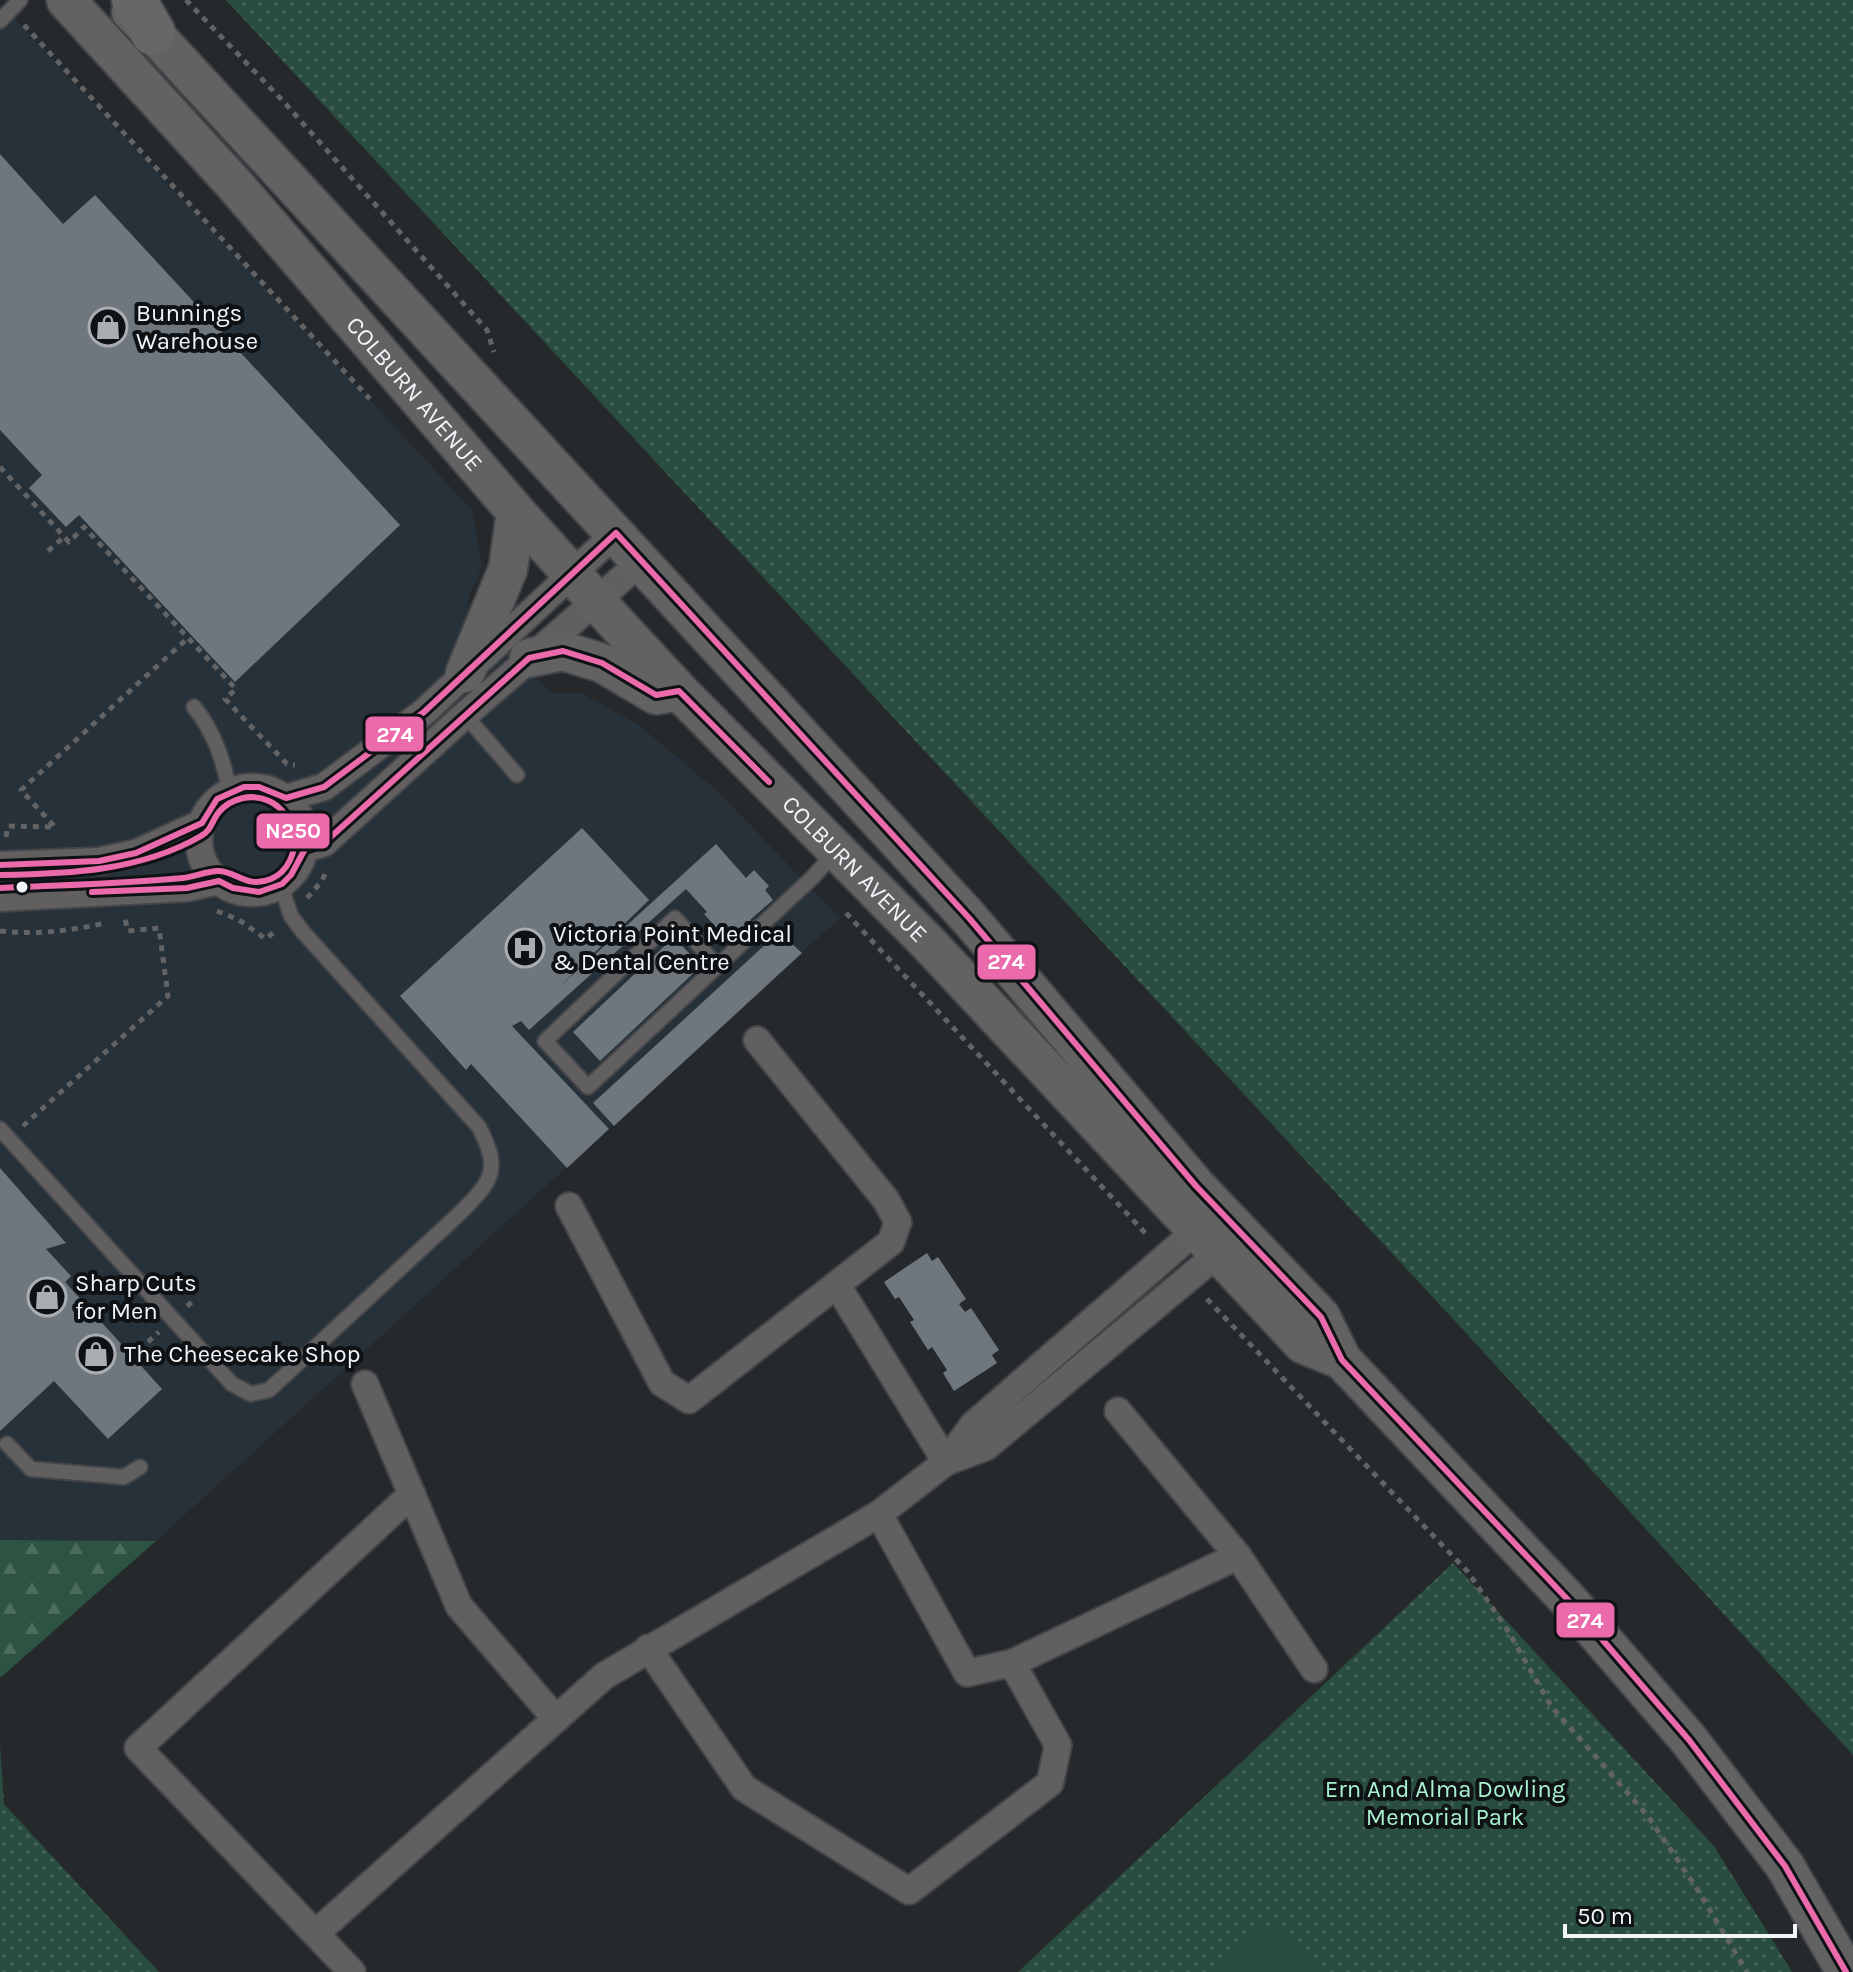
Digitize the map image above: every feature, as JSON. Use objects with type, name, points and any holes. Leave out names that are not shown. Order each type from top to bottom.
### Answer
[{"type":"main road","name":"COLBURN AVENUE","points":[[66,0],[216,163],[516,512],[679,691],[1219,1231],[1321,1317],[1342,1360],[1569,1601],[1689,1740],[1785,1866],[1846,1972]]},
{"type":"main road","name":"COLBURN AVENUE","points":[[118,0],[144,16],[969,918],[1196,1186],[1219,1231]]},
{"type":"main road","points":[[465,673],[508,569],[516,512]]},
{"type":"main road","points":[[529,658],[563,651],[602,663],[656,695],[679,691]]},
{"type":"street","points":[[305,849],[324,843],[529,658],[584,587],[616,533]]},
{"type":"street","points":[[286,798],[324,787],[347,772],[424,712],[465,673],[584,587],[642,561]]},
{"type":"street","points":[[244,787],[259,787],[286,798],[295,808],[302,821],[305,849],[300,863],[281,886],[266,892],[233,890],[208,869],[199,839],[202,823],[217,799],[230,792],[244,787]]},
{"type":"street","points":[[3,854],[99,861],[136,853],[202,823]]},
{"type":"street","points":[[0,898],[187,888],[219,881]]},
{"type":"street","points":[[569,1206],[662,1383],[689,1400],[891,1242],[898,1222],[886,1200],[757,1040]]},
{"type":"street","points":[[316,1933],[604,1676],[879,1514],[946,1462],[973,1425],[1062,1345],[1219,1231]]},
{"type":"street","points":[[946,1462],[986,1447],[1018,1422],[1081,1367],[1219,1231]]},
{"type":"street","points":[[837,1285],[946,1462]]},
{"type":"street","points":[[1062,1345],[1081,1367]]},
{"type":"street","points":[[365,1384],[459,1606],[556,1719]]},
{"type":"street","points":[[999,1401],[1018,1422]]},
{"type":"street","points":[[1118,1411],[1238,1556],[1314,1669]]},
{"type":"street","points":[[352,1972],[138,1748],[412,1494]]},
{"type":"street","points":[[879,1514],[967,1673],[1012,1663],[1238,1556]]},
{"type":"street","points":[[648,1648],[744,1788],[909,1891],[1050,1783],[1058,1745],[1012,1663]]},
{"type":"lane","points":[[194,707],[207,723],[221,753],[230,792]]},
{"type":"lane","points":[[465,715],[517,775]]},
{"type":"lane","points":[[717,966],[675,918],[545,1041],[588,1087],[813,877],[836,850]]},
{"type":"lane","points":[[4,1133],[232,1384],[251,1394],[269,1390],[479,1194],[492,1174],[491,1150],[479,1127],[303,932],[291,916],[281,886]]},
{"type":"lane","points":[[7,1444],[31,1469],[124,1477],[140,1467]]},
{"type":"path","points":[[186,0],[283,101],[487,330],[496,357]]},
{"type":"path","points":[[10,11],[374,404]]},
{"type":"path","points":[[0,467],[69,542],[84,527],[236,689],[225,699],[287,764],[305,767],[334,759],[347,772]]},
{"type":"path","points":[[48,551],[64,537]]},
{"type":"path","points":[[3,854],[8,826],[55,827],[21,790],[189,637]]},
{"type":"path","points":[[4,1133],[168,996],[159,928],[128,931],[125,918]]},
{"type":"shaded area","points":[[0,3],[472,510],[482,566],[467,602],[550,693],[581,693],[639,725],[714,788],[840,918],[156,1541],[0,1540]]},
{"type":"green space","points":[[226,0],[1853,0],[1853,1755],[1455,1321]]},
{"type":"green space","points":[[0,1540],[156,1541],[0,1678]]},
{"type":"green space","name":"Ern And Alma Dowling Memorial Park","points":[[1453,1563],[1714,1846],[1792,1972],[1018,1972]]},
{"type":"green space","points":[[0,1745],[4,1804],[159,1972],[0,1972]]},
{"type":"green space","points":[[1257,1928],[1286,1930],[1320,1972],[1208,1972]]},
{"type":"building","name":"Bunnings Warehouse","points":[[0,154],[63,224],[95,195],[400,525],[235,682],[79,515],[66,527],[29,488],[42,475],[0,430]]},
{"type":"building","name":"Victoria Point Medical & Dental Centre","points":[[582,828],[649,900],[558,988],[716,844],[746,878],[754,870],[769,886],[765,890],[773,900],[750,920],[753,924],[731,944],[686,889],[529,1030],[521,1021],[512,1026],[609,1129],[567,1168],[471,1064],[466,1070],[400,996]]},
{"type":"building","points":[[779,932],[802,953],[614,1126],[593,1103]]},
{"type":"building","points":[[674,937],[701,966],[600,1061],[573,1032]]},
{"type":"building","points":[[0,1168],[66,1243],[46,1249],[71,1276],[65,1282],[162,1389],[108,1439],[54,1381],[0,1431]]},
{"type":"building","points":[[927,1253],[932,1261],[938,1257],[966,1299],[959,1304],[965,1312],[971,1308],[999,1350],[992,1355],[997,1363],[954,1391],[943,1373],[947,1370],[932,1347],[928,1350],[910,1322],[914,1320],[899,1297],[895,1299],[884,1282]]},
{"type":"transit line","name":"274","points":[[0,865],[99,861],[136,853],[202,823],[217,799],[244,787],[259,787],[286,798],[324,787],[424,712],[616,533],[969,918],[1196,1186],[1321,1317],[1342,1360],[1569,1601],[1689,1740],[1785,1866],[1846,1972]]},
{"type":"transit line","name":"274","points":[[92,892],[187,888],[219,881],[233,888],[259,892],[282,884],[291,875],[305,849],[324,843],[529,658],[563,651],[602,663],[656,695],[679,691],[769,782]]},
{"type":"transit line","name":"N250","points":[[0,875],[104,868],[154,857],[201,836],[224,807],[249,797],[269,801],[282,810],[295,841],[287,866],[277,876],[262,882],[248,881],[218,871],[160,880],[0,888]]},
{"type":"place","name":"Bunnings Warehouse","points":[[108,327]]},
{"type":"place","name":"Victoria Point Medical & Dental Centre","points":[[525,948]]},
{"type":"place","name":"Sharp Cuts for Men","points":[[47,1297]]},
{"type":"place","name":"The Cheesecake Shop","points":[[96,1354]]}]
